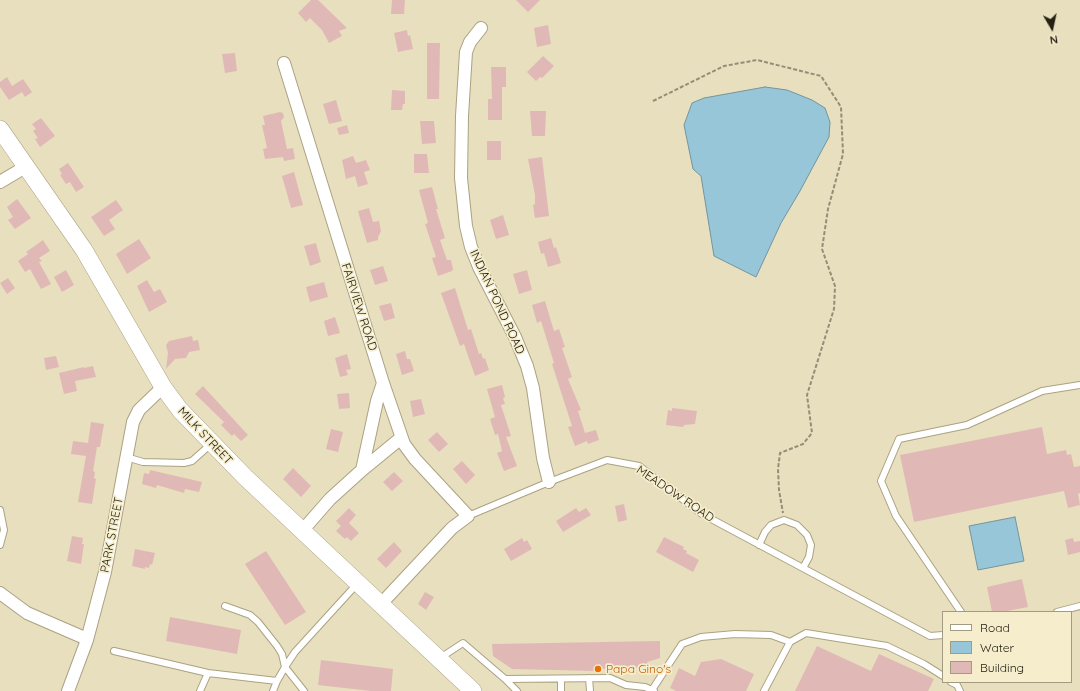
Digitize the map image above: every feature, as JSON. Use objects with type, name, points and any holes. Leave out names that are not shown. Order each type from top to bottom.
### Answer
[{"type":"main road","name":"MILK STREET","points":[[0,129],[27,166],[96,270],[163,387],[180,410],[211,444],[357,584],[474,691]]},
{"type":"street","name":"INDIAN POND ROAD","points":[[480,28],[470,42],[466,60],[462,116],[462,178],[466,226],[471,247],[479,267],[515,337],[526,366],[532,388],[542,458],[548,482]]},
{"type":"street","name":"FAIRVIEW ROAD","points":[[284,64],[383,383],[402,438],[415,459],[468,516]]},
{"type":"street","points":[[0,182],[27,166]]},
{"type":"street","points":[[362,470],[377,401],[383,383]]},
{"type":"street","name":"PARK STREET","points":[[68,691],[87,639],[110,549],[133,422],[139,410],[163,387]]},
{"type":"street","points":[[302,531],[330,499],[362,470],[402,438]]},
{"type":"street","name":"MEADOW ROAD","points":[[380,605],[452,528],[468,516]]},
{"type":"street","points":[[0,593],[27,613],[87,639]]},
{"type":"lane","points":[[960,611],[896,516],[881,481],[899,439],[967,424],[1042,391],[1080,385]]},
{"type":"lane","points":[[126,457],[142,462],[184,463],[192,461],[211,444]]},
{"type":"lane","name":"MEADOW ROAD","points":[[468,516],[548,482],[607,460],[639,466],[702,514],[930,636],[942,635]]},
{"type":"lane","points":[[0,510],[4,530],[0,545]]},
{"type":"lane","points":[[759,545],[765,532],[771,525],[784,520],[797,525],[807,535],[811,545],[809,557],[803,568]]},
{"type":"lane","points":[[273,691],[277,681],[295,652],[357,584]]},
{"type":"lane","points":[[225,606],[250,615],[258,622],[277,646],[282,654],[285,667],[304,691]]},
{"type":"lane","points":[[1061,611],[1080,606]]},
{"type":"lane","points":[[764,691],[790,642],[806,633],[887,646],[924,664],[942,675]]},
{"type":"lane","points":[[505,679],[610,678],[625,688],[645,687],[653,691],[682,644],[701,637],[735,634],[771,635],[790,642]]},
{"type":"lane","points":[[438,659],[463,643],[517,691]]},
{"type":"lane","points":[[114,651],[208,673],[277,681]]},
{"type":"lane","points":[[200,691],[208,673]]},
{"type":"lane","points":[[561,678],[562,691]]},
{"type":"lane","points":[[589,678],[590,691]]},
{"type":"lane","points":[[954,683],[957,685],[960,691]]},
{"type":"path","points":[[653,101],[724,66],[757,60],[821,76],[841,107],[843,154],[828,209],[822,250],[835,286],[834,309],[807,395],[812,433],[803,444],[780,453],[779,490],[784,520]]},
{"type":"water","points":[[765,87],[787,90],[812,100],[825,108],[830,122],[829,137],[781,223],[756,277],[714,256],[701,176],[693,169],[684,125],[692,103],[704,98]]},
{"type":"water","points":[[1015,517],[1024,561],[978,570],[969,526]]},
{"type":"building","points":[[311,0],[318,0],[347,28],[339,31],[342,36],[329,43],[322,30],[310,18],[306,22],[298,13]]},
{"type":"building","points":[[392,0],[405,0],[404,14],[391,14]]},
{"type":"building","points":[[516,0],[540,0],[528,12]]},
{"type":"building","points":[[548,25],[551,44],[537,47],[534,28]]},
{"type":"building","points":[[407,30],[408,36],[410,35],[413,49],[398,52],[394,33]]},
{"type":"building","points":[[427,43],[440,43],[439,99],[427,99]]},
{"type":"building","points":[[235,53],[237,71],[225,73],[222,54]]},
{"type":"building","points":[[543,56],[554,66],[542,78],[540,77],[536,81],[527,72]]},
{"type":"building","points":[[491,67],[506,67],[506,87],[502,87],[502,120],[488,120],[488,99],[492,99]]},
{"type":"building","points":[[7,77],[12,86],[23,79],[32,92],[25,97],[22,92],[9,100],[0,87],[0,82]]},
{"type":"building","points":[[392,90],[405,91],[405,104],[403,104],[402,110],[391,110]]},
{"type":"building","points":[[336,100],[342,121],[329,124],[323,104]]},
{"type":"building","points":[[530,111],[546,111],[545,136],[532,136]]},
{"type":"building","points":[[280,112],[283,113],[284,117],[281,121],[287,149],[293,148],[295,159],[284,161],[283,157],[265,159],[263,149],[267,148],[262,125],[265,125],[263,116]]},
{"type":"building","points":[[41,118],[55,136],[40,147],[35,139],[38,138],[33,131],[36,129],[32,124]]},
{"type":"building","points":[[420,121],[434,121],[436,143],[422,144]]},
{"type":"building","points":[[347,125],[349,133],[339,135],[337,128]]},
{"type":"building","points":[[487,141],[501,141],[501,160],[487,160]]},
{"type":"building","points":[[414,154],[427,154],[429,173],[414,173]]},
{"type":"building","points":[[353,156],[356,163],[366,160],[370,170],[364,172],[368,184],[358,187],[355,176],[346,179],[342,160]]},
{"type":"building","points":[[542,157],[549,216],[535,218],[533,205],[535,204],[535,195],[528,159]]},
{"type":"building","points":[[68,163],[84,187],[76,192],[70,182],[66,184],[60,175],[62,174],[59,169]]},
{"type":"building","points":[[294,172],[303,205],[291,208],[282,176]]},
{"type":"building","points":[[432,187],[438,209],[436,209],[445,238],[440,240],[447,260],[451,260],[453,269],[452,271],[438,276],[432,258],[436,257],[425,224],[428,223],[419,190]]},
{"type":"building","points":[[17,199],[31,218],[15,229],[8,220],[13,217],[7,207]]},
{"type":"building","points":[[116,200],[123,210],[109,220],[115,229],[104,236],[91,217]]},
{"type":"building","points":[[369,208],[373,222],[379,221],[381,231],[378,240],[367,243],[358,211]]},
{"type":"building","points":[[503,215],[509,235],[496,239],[490,220]]},
{"type":"building","points":[[551,238],[554,248],[556,247],[561,263],[548,267],[544,253],[541,254],[538,242]]},
{"type":"building","points":[[139,239],[151,258],[127,274],[116,254]]},
{"type":"building","points":[[43,240],[50,251],[39,258],[42,261],[39,262],[51,284],[41,289],[30,269],[25,272],[18,261],[28,254],[26,252]]},
{"type":"building","points":[[316,243],[321,262],[310,266],[304,246]]},
{"type":"building","points":[[383,266],[388,281],[375,285],[370,270]]},
{"type":"building","points":[[66,270],[74,285],[62,292],[54,277]]},
{"type":"building","points":[[527,270],[532,290],[519,294],[513,274]]},
{"type":"building","points":[[8,278],[15,288],[7,294],[0,283]]},
{"type":"building","points":[[147,280],[154,292],[160,289],[167,302],[149,312],[137,286]]},
{"type":"building","points":[[324,282],[328,297],[310,302],[306,287]]},
{"type":"building","points":[[455,288],[468,330],[471,329],[479,354],[481,353],[483,359],[485,358],[489,370],[475,376],[464,344],[460,346],[441,293]]},
{"type":"building","points":[[545,301],[554,331],[559,329],[565,347],[562,348],[572,377],[568,379],[581,410],[578,411],[585,433],[596,430],[599,440],[588,444],[587,441],[575,446],[568,427],[572,426],[552,364],[554,363],[541,321],[537,323],[532,305]]},
{"type":"building","points":[[391,303],[395,318],[384,321],[379,306]]},
{"type":"building","points":[[335,317],[340,333],[328,336],[324,321]]},
{"type":"building","points":[[192,336],[193,341],[198,340],[200,350],[189,352],[186,358],[175,359],[166,369],[168,353],[166,345],[169,341]]},
{"type":"building","points":[[405,351],[407,359],[410,359],[414,371],[402,375],[396,354]]},
{"type":"building","points":[[347,354],[351,369],[346,370],[348,375],[340,377],[335,358]]},
{"type":"building","points":[[56,356],[59,367],[46,370],[44,358]]},
{"type":"building","points":[[93,366],[96,377],[75,381],[77,391],[64,394],[59,373]]},
{"type":"building","points":[[502,385],[505,404],[501,405],[511,436],[506,437],[517,466],[504,471],[497,453],[502,451],[498,434],[495,435],[490,419],[495,417],[487,389]]},
{"type":"building","points":[[203,386],[248,435],[241,441],[234,434],[232,436],[221,425],[224,422],[195,394]]},
{"type":"building","points":[[349,393],[350,408],[339,409],[337,394]]},
{"type":"building","points":[[421,399],[425,414],[413,417],[410,401]]},
{"type":"building","points":[[672,408],[697,411],[695,424],[684,425],[683,427],[666,425],[668,410],[672,411]]},
{"type":"building","points":[[91,422],[104,424],[100,447],[97,447],[93,471],[95,472],[94,478],[96,479],[92,504],[78,502],[86,456],[71,454],[73,441],[88,443]]},
{"type":"building","points":[[1042,427],[1047,454],[1066,450],[1067,455],[1071,454],[1074,467],[1080,466],[1080,493],[1078,494],[1080,505],[1068,508],[1064,491],[914,522],[900,455]]},
{"type":"building","points":[[331,429],[343,432],[338,452],[326,449]]},
{"type":"building","points":[[437,432],[448,444],[439,452],[428,440]]},
{"type":"building","points":[[462,461],[475,475],[466,484],[453,469]]},
{"type":"building","points":[[293,468],[311,486],[301,497],[283,479]]},
{"type":"building","points":[[150,470],[202,482],[199,492],[185,489],[184,493],[157,485],[156,488],[142,484],[144,473],[149,474]]},
{"type":"building","points":[[394,472],[403,481],[392,491],[383,482]]},
{"type":"building","points":[[624,504],[627,520],[618,522],[615,506]]},
{"type":"building","points":[[349,508],[356,515],[349,523],[359,533],[351,541],[347,537],[345,539],[336,531],[341,526],[336,521]]},
{"type":"building","points":[[576,508],[579,512],[586,508],[591,515],[563,532],[556,521]]},
{"type":"building","points":[[72,536],[83,538],[82,544],[84,544],[81,564],[67,561]]},
{"type":"building","points":[[664,537],[684,547],[683,549],[687,551],[686,553],[699,560],[693,572],[656,552]]},
{"type":"building","points":[[522,538],[524,542],[527,540],[532,549],[511,561],[504,549]]},
{"type":"building","points":[[1073,538],[1074,542],[1080,541],[1080,552],[1068,555],[1065,540]]},
{"type":"building","points":[[394,542],[402,551],[386,568],[377,559]]},
{"type":"building","points":[[135,549],[155,553],[152,565],[150,564],[149,568],[145,567],[145,569],[132,566]]},
{"type":"building","points":[[266,551],[306,612],[285,625],[245,564]]},
{"type":"building","points":[[1022,579],[1028,607],[1007,611],[992,611],[987,587]]},
{"type":"building","points":[[425,592],[434,597],[426,610],[418,604]]},
{"type":"building","points":[[170,617],[241,630],[237,654],[166,641]]},
{"type":"building","points":[[660,641],[660,658],[647,662],[649,667],[596,669],[594,671],[512,669],[493,656],[492,644]]},
{"type":"building","points":[[817,646],[871,671],[879,654],[934,679],[928,691],[795,691]]},
{"type":"building","points":[[721,659],[754,674],[746,691],[676,691],[670,688],[679,668],[695,676],[701,662]]},
{"type":"building","points":[[321,660],[393,669],[391,691],[371,691],[318,685]]},
{"type":"place","name":"Papa Gino's","points":[[598,669]]}]
